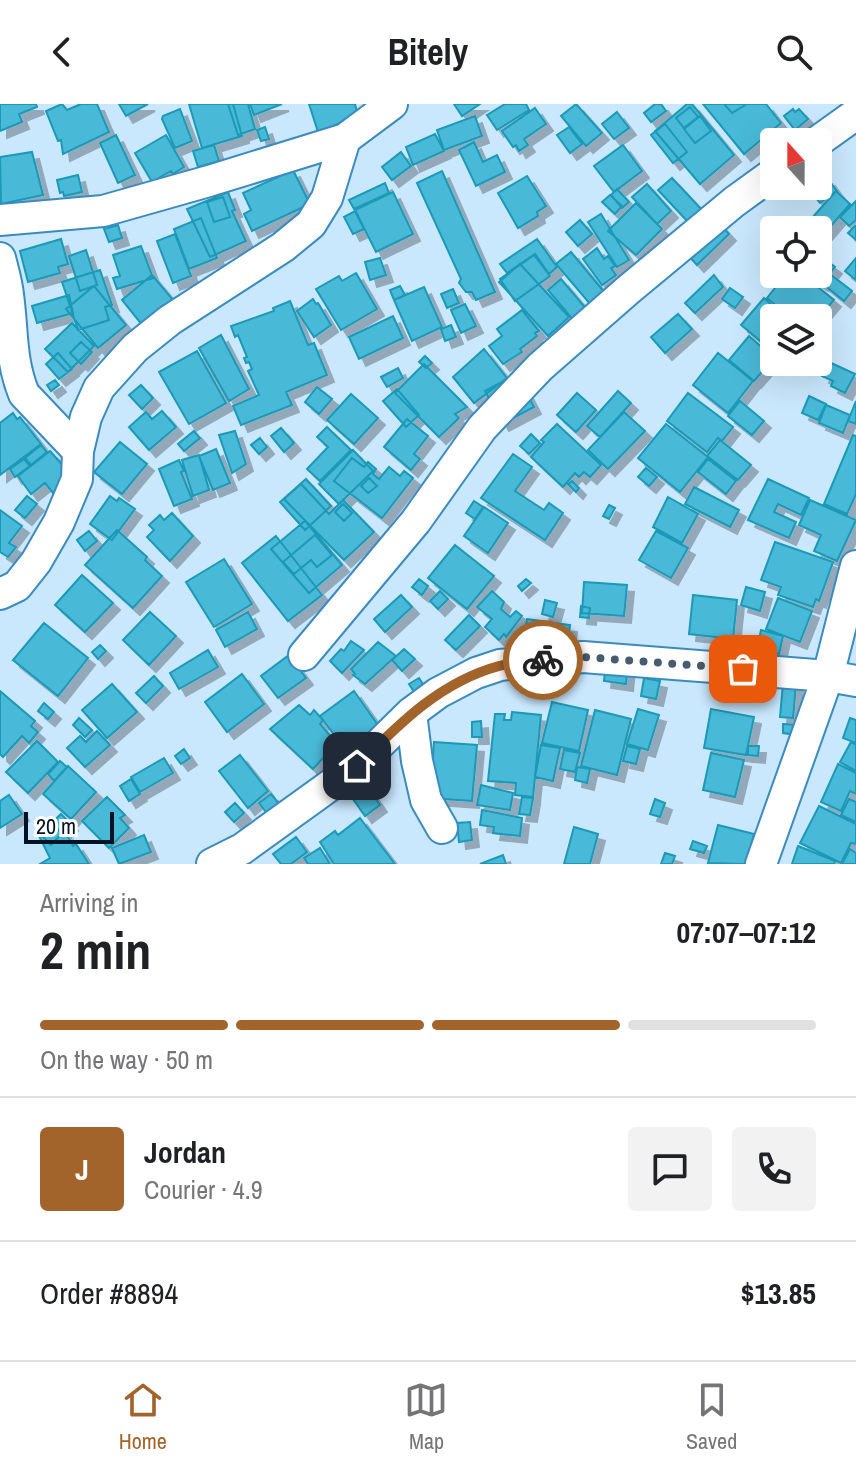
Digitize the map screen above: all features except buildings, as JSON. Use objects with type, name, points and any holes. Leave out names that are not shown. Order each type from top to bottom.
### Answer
[{"type":"street","points":[[0,220],[103,211],[345,139],[392,104]]},
{"type":"street","points":[[832,131],[856,114]]},
{"type":"street","points":[[0,594],[17,586],[36,562],[59,522],[77,479],[78,451],[86,417],[99,388],[135,348],[170,320],[283,247],[311,224],[327,198],[345,139]]},
{"type":"street","points":[[304,655],[416,521],[482,428],[540,367],[628,290],[760,183]]},
{"type":"street","points":[[0,258],[19,382],[24,394],[78,451]]},
{"type":"street","points":[[761,864],[842,678],[856,566]]},
{"type":"street","points":[[212,864],[242,849],[357,766],[411,713],[438,693],[476,673],[517,662],[583,657],[842,678]]},
{"type":"street","points":[[411,713],[426,800],[442,828]]},
{"type":"way so far","points":[[543,660],[583,657],[743,669]]},
{"type":"route","points":[[357,766],[411,713],[438,693],[476,673],[500,665],[543,660]]}]
